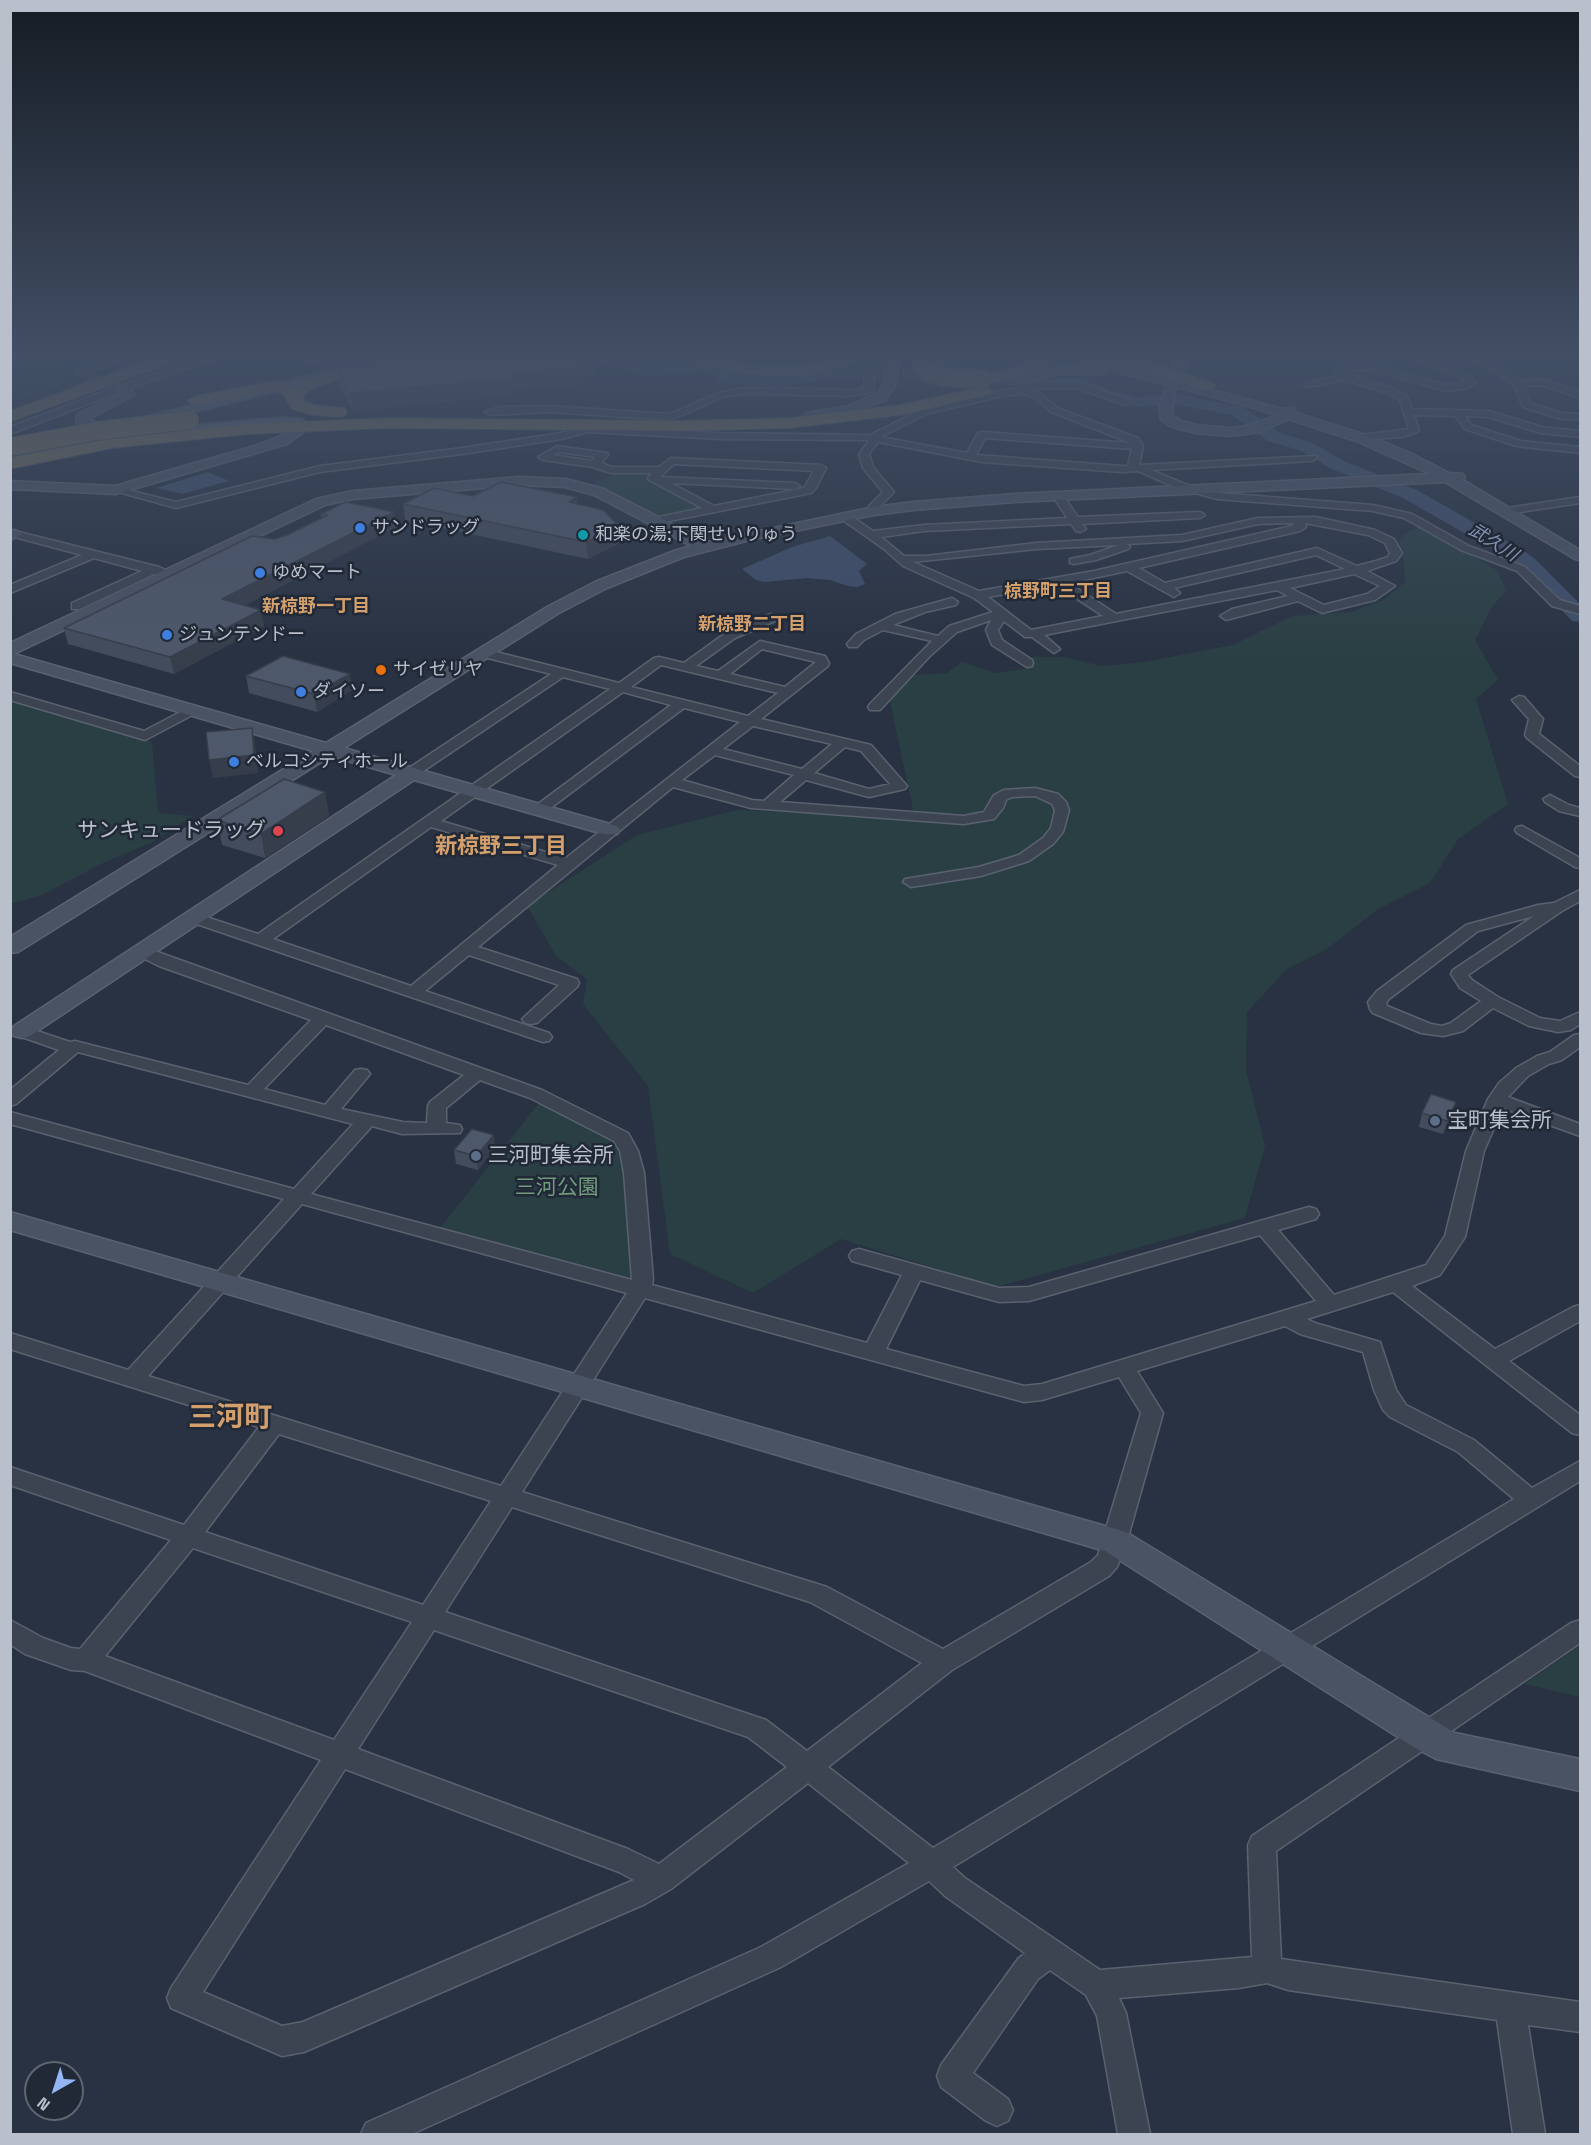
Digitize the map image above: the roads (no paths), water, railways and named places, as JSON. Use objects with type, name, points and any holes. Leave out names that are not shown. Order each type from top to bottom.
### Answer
[{"type":"street","points":[[116,490],[221,460]]},
{"type":"street","points":[[10,485],[116,490],[176,505],[320,468],[386,460]]},
{"type":"street","points":[[866,460],[868,468],[889,492],[874,506],[874,511]]},
{"type":"street","points":[[1016,460],[1133,468],[1274,460]]},
{"type":"street","points":[[1133,468],[1135,460]]},
{"type":"street","points":[[1414,460],[1453,478],[1581,548]]},
{"type":"street","points":[[654,521],[807,491],[811,488],[821,468],[671,461],[653,478],[711,509]]},
{"type":"street","points":[[594,464],[611,470],[659,470]]},
{"type":"street","points":[[1133,468],[1197,490],[1259,506]]},
{"type":"street","points":[[10,947],[553,610],[601,585],[652,563],[704,547],[874,511],[978,500],[1453,478]]},
{"type":"street","points":[[76,606],[162,572],[312,505],[353,495],[519,481],[555,482],[599,492],[704,547]]},
{"type":"street","points":[[660,482],[712,482],[811,488]]},
{"type":"street","points":[[1058,496],[1090,543]]},
{"type":"street","points":[[1217,496],[1379,509],[1408,516],[1466,548],[1521,569],[1556,603],[1581,610]]},
{"type":"street","points":[[1379,509],[1390,500]]},
{"type":"street","points":[[1512,510],[1581,500]]},
{"type":"street","points":[[1245,512],[1259,506],[1287,501]]},
{"type":"street","points":[[1512,510],[1581,556]]},
{"type":"street","points":[[870,536],[924,528],[1200,515]]},
{"type":"street","points":[[844,516],[900,559],[915,570],[978,595],[1029,634],[1280,587],[1356,570],[1387,562],[1395,556],[1396,548],[1386,538],[1371,532],[1326,522],[1299,519],[1258,521],[1182,538],[1011,548],[926,559],[900,559]]},
{"type":"street","points":[[978,595],[1130,567],[1296,529],[1300,527],[1299,519]]},
{"type":"street","points":[[12,534],[162,572]]},
{"type":"street","points":[[1074,561],[1092,558],[1137,541]]},
{"type":"street","points":[[1164,587],[1317,551],[1389,586],[1371,597],[1322,609],[1280,587]]},
{"type":"street","points":[[10,590],[93,554]]},
{"type":"street","points":[[1130,567],[1192,603]]},
{"type":"street","points":[[10,650],[162,572]]},
{"type":"street","points":[[1058,581],[1114,618]]},
{"type":"street","points":[[1226,616],[1300,597]]},
{"type":"street","points":[[853,644],[860,637],[912,611],[952,602]]},
{"type":"street","points":[[875,707],[941,640],[958,626],[1002,613]]},
{"type":"street","points":[[1002,613],[992,630],[996,642],[1027,663]]},
{"type":"street","points":[[687,667],[730,635],[771,618]]},
{"type":"street","points":[[883,626],[941,640]]},
{"type":"street","points":[[1034,633],[1054,649]]},
{"type":"street","points":[[413,993],[610,830],[751,722],[823,663],[820,659],[760,645],[721,675]]},
{"type":"street","points":[[484,653],[751,722],[866,748],[900,786],[868,793],[712,750]]},
{"type":"street","points":[[10,658],[610,830]]},
{"type":"street","points":[[261,940],[659,661],[788,692]]},
{"type":"street","points":[[22,1031],[561,673]]},
{"type":"street","points":[[10,696],[145,736],[193,711]]},
{"type":"street","points":[[1519,700],[1536,719],[1532,735],[1581,773]]},
{"type":"street","points":[[539,810],[682,703]]},
{"type":"street","points":[[768,805],[842,742]]},
{"type":"street","points":[[672,782],[751,804],[964,820],[989,816],[996,808],[999,798],[1009,793],[1035,792],[1053,797],[1059,802],[1062,810],[1058,829],[1048,841],[1023,858],[981,871],[911,882]]},
{"type":"street","points":[[1550,799],[1557,805],[1581,812]]},
{"type":"street","points":[[429,822],[571,864]]},
{"type":"street","points":[[1522,830],[1581,864]]},
{"type":"street","points":[[1581,895],[1560,906],[1459,974],[1466,984],[1492,1001],[1535,1022],[1551,1026],[1565,1026],[1581,1017]]},
{"type":"street","points":[[1492,1001],[1457,1027],[1443,1031],[1427,1029],[1379,1009],[1377,1002],[1383,995],[1472,928],[1544,908],[1560,906]]},
{"type":"street","points":[[194,918],[543,1037]]},
{"type":"street","points":[[467,949],[572,983],[531,1019]]},
{"type":"street","points":[[141,951],[165,962],[536,1094],[621,1137],[629,1151],[634,1173],[643,1279],[640,1290],[182,1998],[282,2041],[304,2037],[636,1894],[661,1880],[943,1662],[1088,1578],[1108,1560],[1116,1541],[1121,1515],[1152,1413],[1124,1367]]},
{"type":"street","points":[[252,1091],[323,1018]]},
{"type":"street","points":[[22,1031],[71,1048]]},
{"type":"street","points":[[10,1118],[1024,1394],[1042,1392],[1396,1284],[1433,1270],[1455,1237],[1476,1151],[1497,1099],[1505,1087],[1522,1072],[1543,1060],[1556,1056],[1581,1039]]},
{"type":"street","points":[[10,1100],[75,1046],[366,1121],[374,1120],[402,1128],[445,1129],[437,1106],[476,1074]]},
{"type":"street","points":[[328,1111],[361,1074]]},
{"type":"street","points":[[1497,1099],[1581,1130]]},
{"type":"street","points":[[132,1380],[366,1121]]},
{"type":"street","points":[[859,1256],[999,1295],[1029,1294],[1309,1214]]},
{"type":"street","points":[[10,1221],[577,1387],[1116,1541],[1424,1735],[1449,1748],[1581,1775]]},
{"type":"street","points":[[1264,1227],[1330,1304]]},
{"type":"street","points":[[873,1353],[914,1271]]},
{"type":"street","points":[[1396,1284],[1581,1427]]},
{"type":"street","points":[[1493,1360],[1581,1312]]},
{"type":"street","points":[[1286,1317],[1308,1329],[1372,1347],[1385,1390],[1391,1404],[1398,1411],[1466,1446],[1531,1500]]},
{"type":"street","points":[[10,1341],[818,1594],[943,1662]]},
{"type":"street","points":[[86,1660],[189,1536],[274,1424]]},
{"type":"street","points":[[377,2134],[771,1957],[931,1865],[1581,1470]]},
{"type":"street","points":[[10,1476],[757,1728],[911,1846],[955,1887],[1096,1985],[1111,2013],[1134,2134]]},
{"type":"street","points":[[10,1630],[34,1646],[71,1659],[86,1660],[628,1862],[661,1880]]},
{"type":"street","points":[[1267,1969],[1262,1845],[1581,1630]]},
{"type":"street","points":[[997,2110],[952,2076],[1028,1969],[1048,1953]]},
{"type":"street","points":[[1096,1985],[1239,1974],[1267,1969],[1288,1976],[1581,2018]]},
{"type":"street","points":[[1510,2008],[1529,2134]]},
{"type":"water","points":[[208,472],[229,481],[182,494],[156,488]]},
{"type":"water","points":[[830,536],[867,564],[859,571],[865,584],[857,587],[830,580],[807,578],[764,582],[756,580],[742,569],[792,547]]},
{"type":"waterway","name":"武久川","points":[[1329,460],[1410,494],[1517,555],[1528,563],[1580,616]]},
{"type":"place","name":"サンドラッグ","points":[[360,528]]},
{"type":"place","name":"和楽の湯;下関せいりゅう","points":[[583,535]]},
{"type":"place","name":"ゆめマート","points":[[260,573]]},
{"type":"place","name":"ジュンテンドー","points":[[167,635]]},
{"type":"place","name":"サイゼリヤ","points":[[381,670]]},
{"type":"place","name":"ダイソー","points":[[301,692]]},
{"type":"place","name":"ベルコシティホール","points":[[234,762]]},
{"type":"place","name":"サンキュードラッグ","points":[[278,831]]},
{"type":"place","name":"宝町集会所","points":[[1435,1121]]},
{"type":"place","name":"三河町集会所","points":[[476,1156]]},
{"type":"district","name":"椋野町三丁目","points":[[1058,592]]},
{"type":"district","name":"新椋野一丁目","points":[[316,607]]},
{"type":"district","name":"新椋野二丁目","points":[[752,625]]},
{"type":"district","name":"新椋野三丁目","points":[[501,847]]},
{"type":"district","name":"三河町","points":[[230,1418]]},
{"type":"park label","name":"三河公園","points":[[557,1188]]}]
